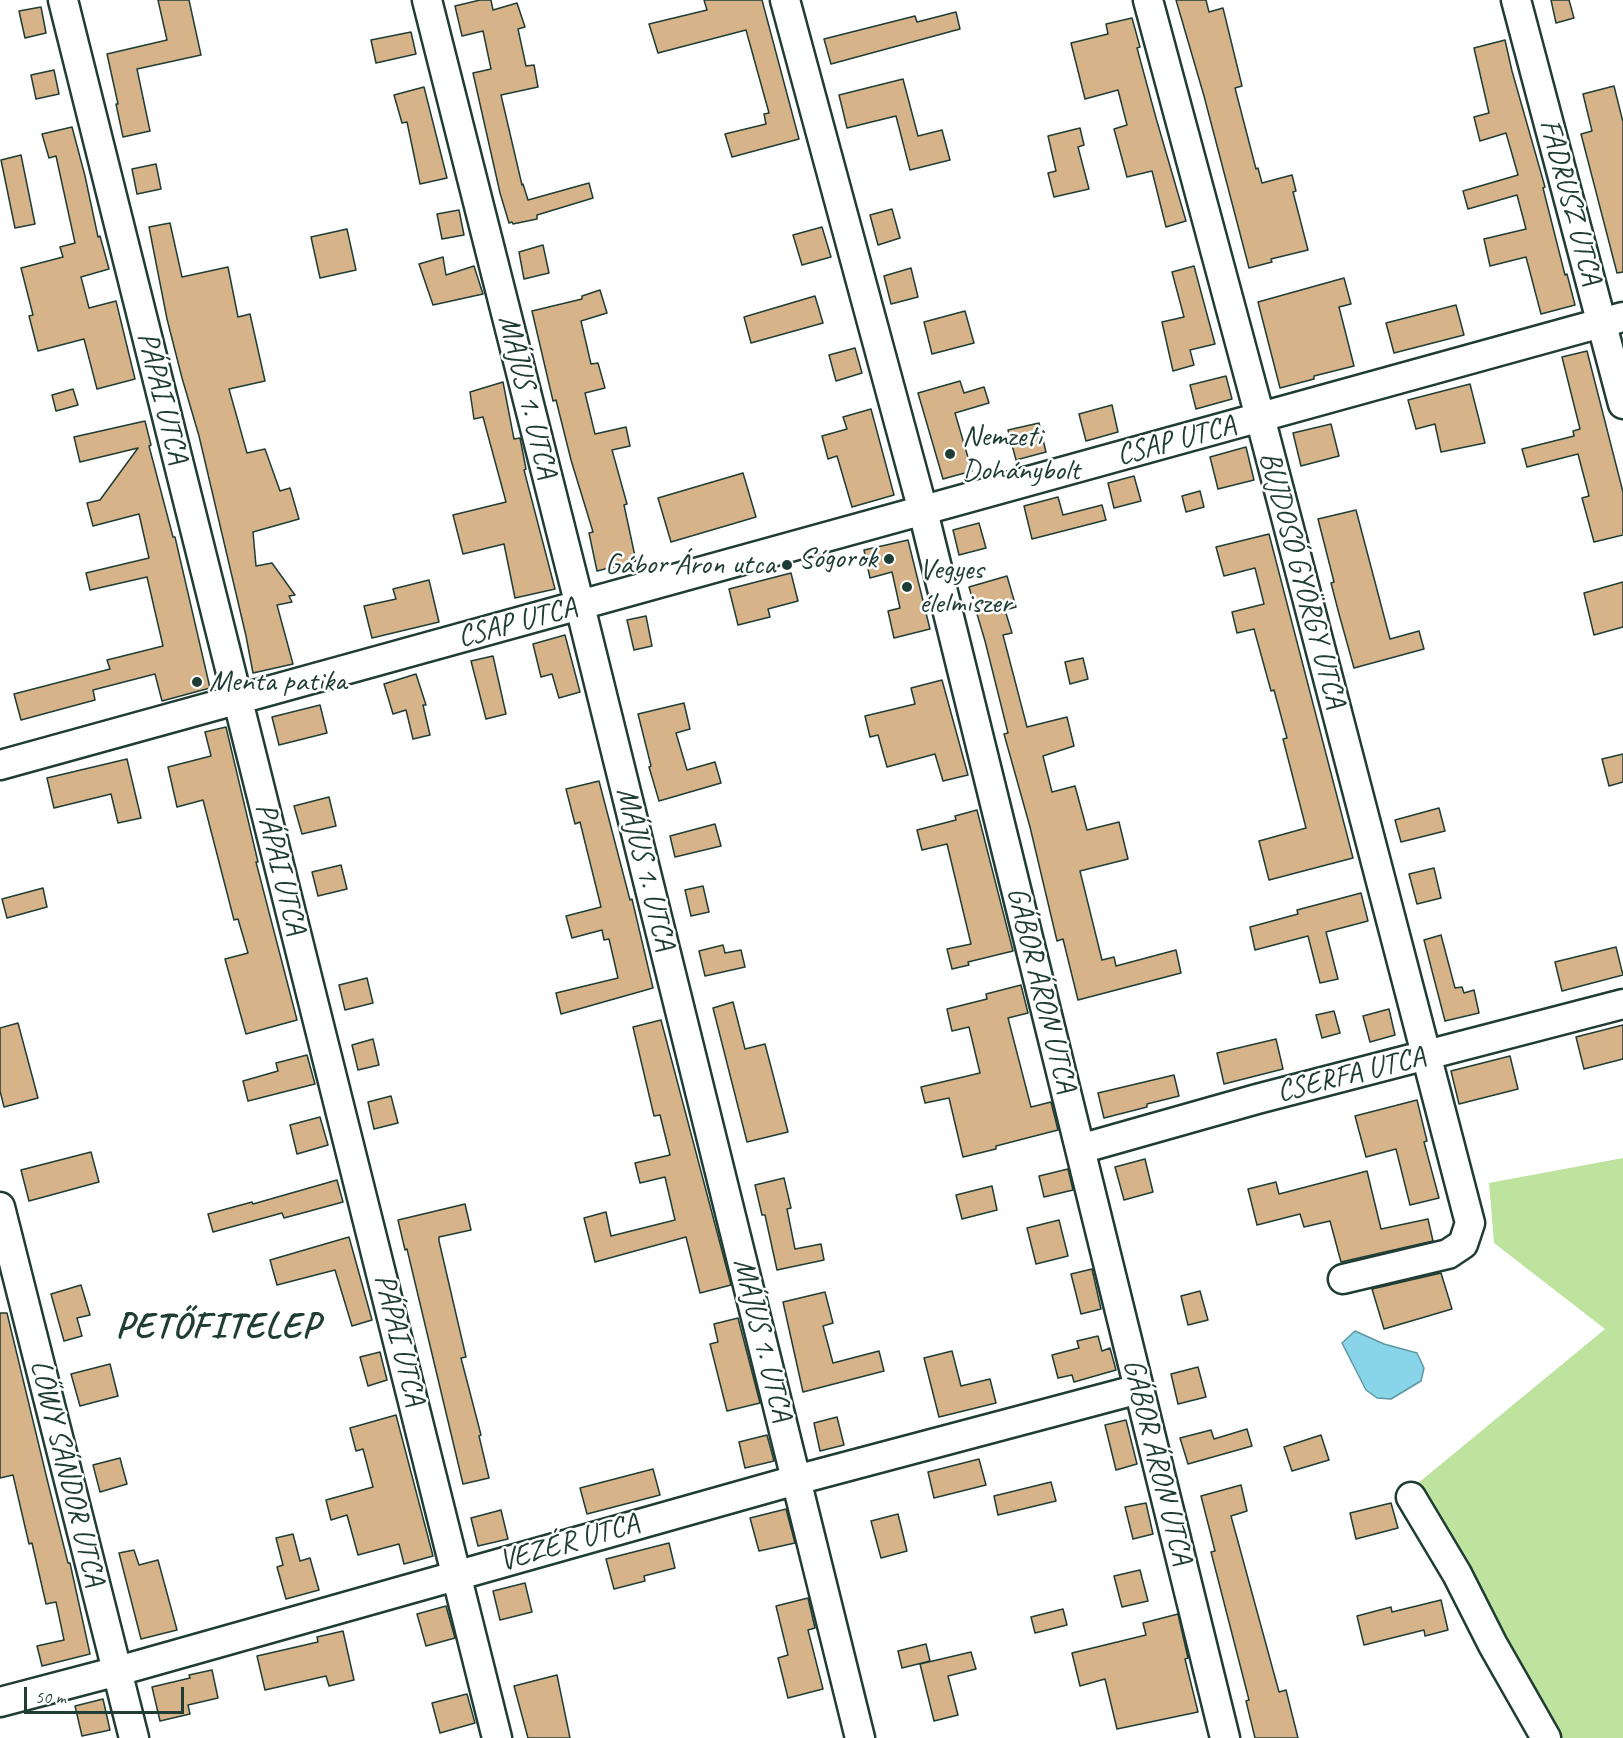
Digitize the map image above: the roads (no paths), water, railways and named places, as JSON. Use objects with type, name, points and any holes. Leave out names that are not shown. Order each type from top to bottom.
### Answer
[{"type":"street","name":"PÁPAI UTCA","points":[[63,0],[458,1574],[497,1738]]},
{"type":"street","name":"MÁJUS 1. UTCA","points":[[427,0],[580,606],[860,1738]]},
{"type":"street","name":"GÁBOR ÁRON UTCA","points":[[785,0],[923,511],[1225,1738]]},
{"type":"street","name":"BUJDOSÓ GYÖRGY UTCA","points":[[1148,0],[1260,417],[1470,1223],[1463,1244],[1448,1254],[1343,1279]]},
{"type":"street","name":"FADRUSZ UTCA","points":[[1516,0],[1613,319],[1623,404]]},
{"type":"street","name":"CSAP UTCA","points":[[0,765],[1613,319]]},
{"type":"street","name":"CSERFA UTCA","points":[[1080,1149],[1257,1099],[1623,1004]]},
{"type":"street","name":"LŐWY SÁNDOR UTCA","points":[[0,1207],[134,1738]]},
{"type":"street","name":"VEZÉR UTCA","points":[[0,1702],[118,1671],[796,1480],[1138,1389]]},
{"type":"street","points":[[1411,1497],[1457,1574],[1546,1738]]},
{"type":"water","points":[[1355,1331],[1384,1344],[1417,1353],[1424,1368],[1421,1381],[1391,1399],[1377,1398],[1366,1390],[1342,1343]]},
{"type":"place","name":"Nemzeti Dohánybolt","points":[[950,454]]},
{"type":"place","name":"Sógorok","points":[[889,559]]},
{"type":"place","name":"Gábor Áron utca","points":[[787,565]]},
{"type":"place","name":"Vegyes élelmiszer","points":[[907,587]]},
{"type":"place","name":"Menta patika","points":[[197,682]]},
{"type":"district","name":"PETŐFITELEP","points":[[218,1328]]}]
